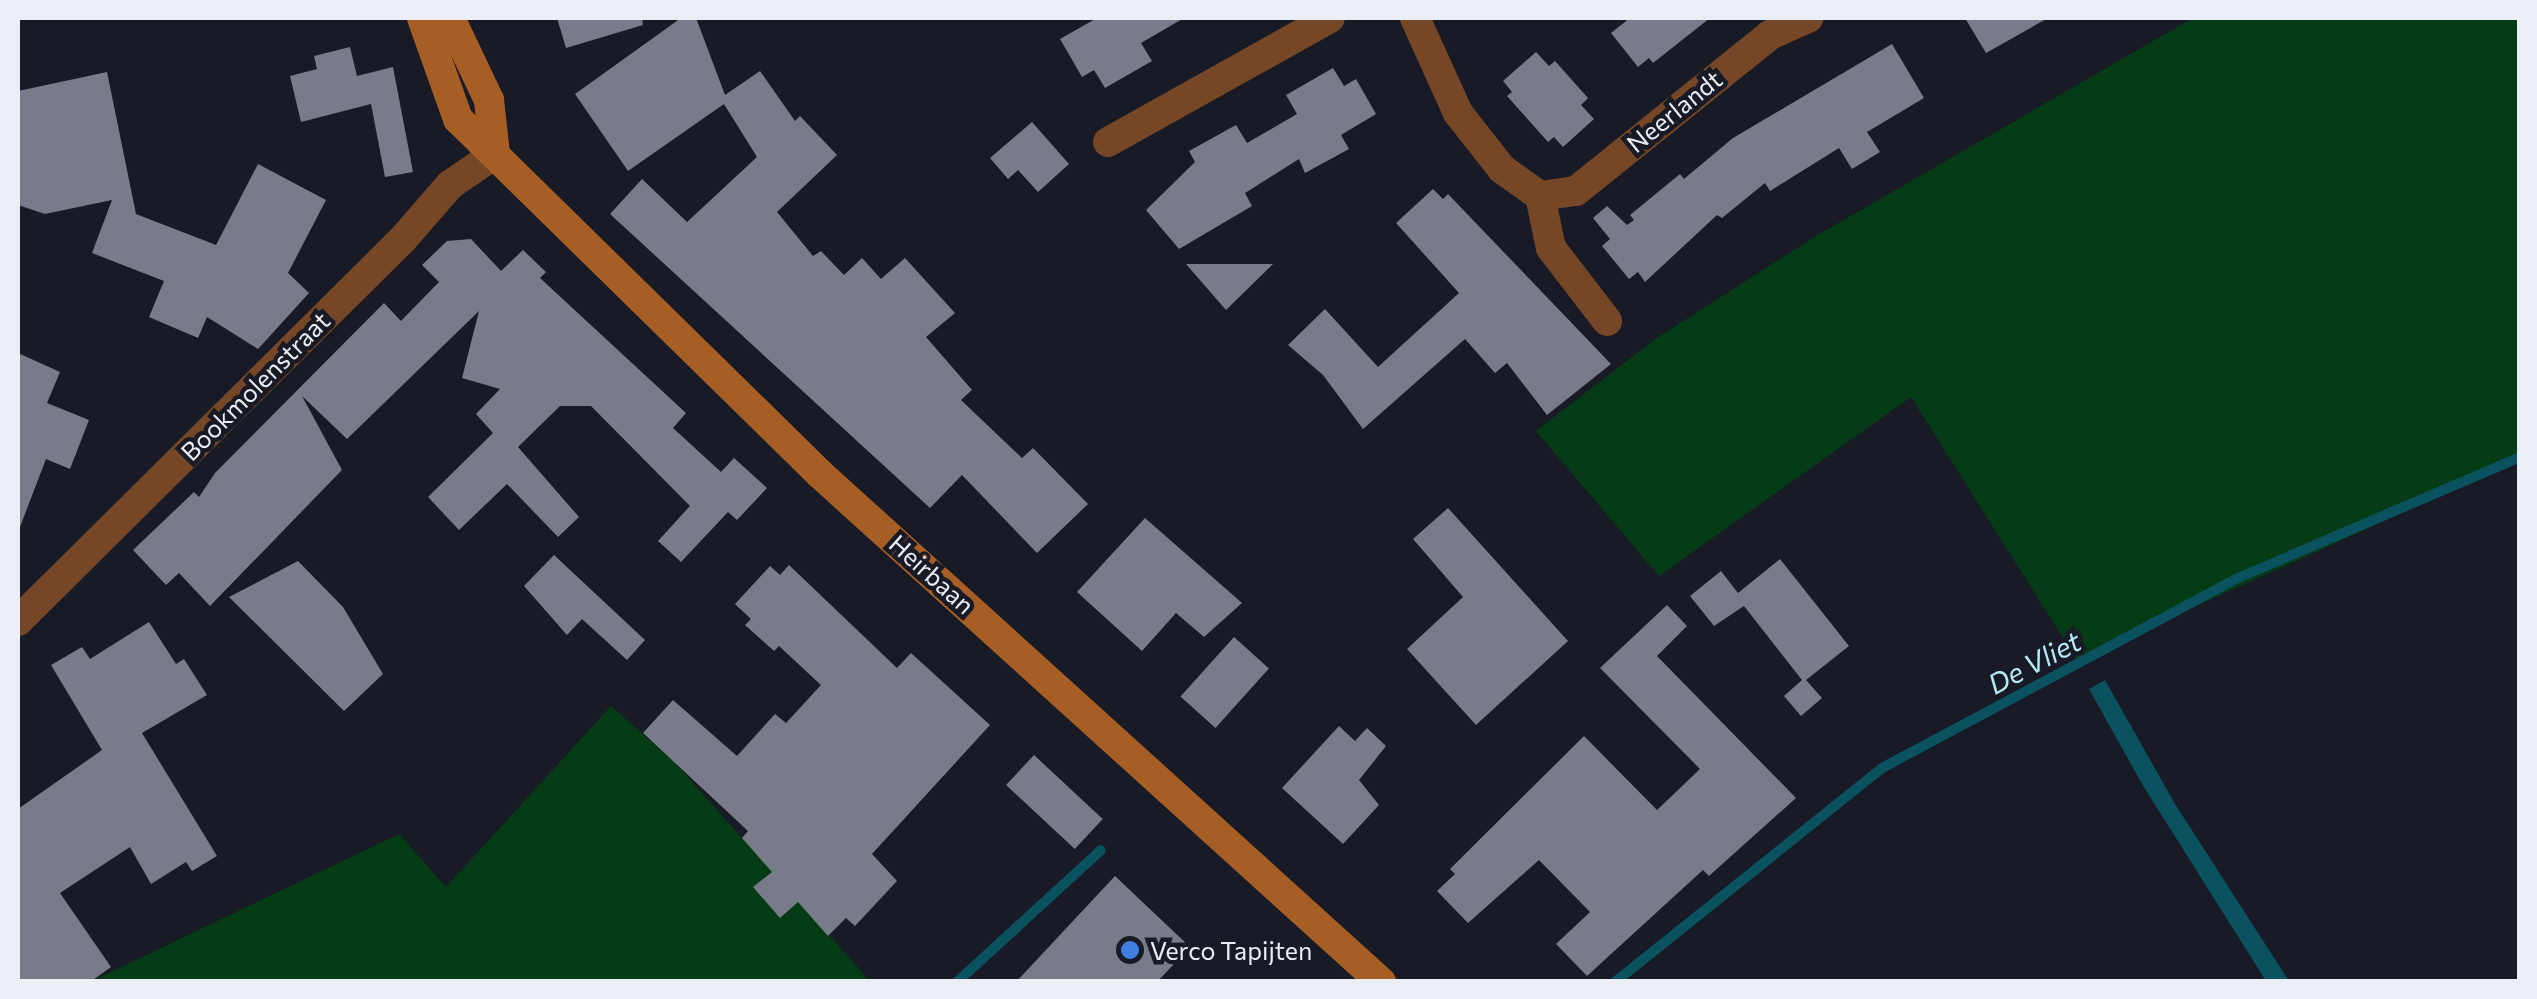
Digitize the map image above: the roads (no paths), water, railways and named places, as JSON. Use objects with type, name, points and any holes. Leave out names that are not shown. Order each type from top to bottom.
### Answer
[{"type":"main road","name":"Heirbaan","points":[[422,18],[458,119],[820,474],[1381,982]]},
{"type":"main road","points":[[450,18],[489,100],[495,154]]},
{"type":"street","points":[[1108,142],[1330,18]]},
{"type":"street","points":[[1416,18],[1458,113],[1502,168],[1540,196],[1551,248],[1607,321]]},
{"type":"street","name":"Neerlandt","points":[[1540,196],[1576,192],[1770,35],[1808,18]]},
{"type":"street","name":"Bookmolenstraat","points":[[18,621],[403,239],[450,184],[495,154]]},
{"type":"water","points":[[2105,680],[2175,804],[2289,981],[2266,981],[2142,784],[2089,689]]},
{"type":"waterway","name":"De Vliet","points":[[1615,982],[1882,768],[2238,578],[2520,457]]},
{"type":"waterway","points":[[957,982],[1101,850]]},
{"type":"place","name":"Verco Tapijten","points":[[1130,950]]}]
